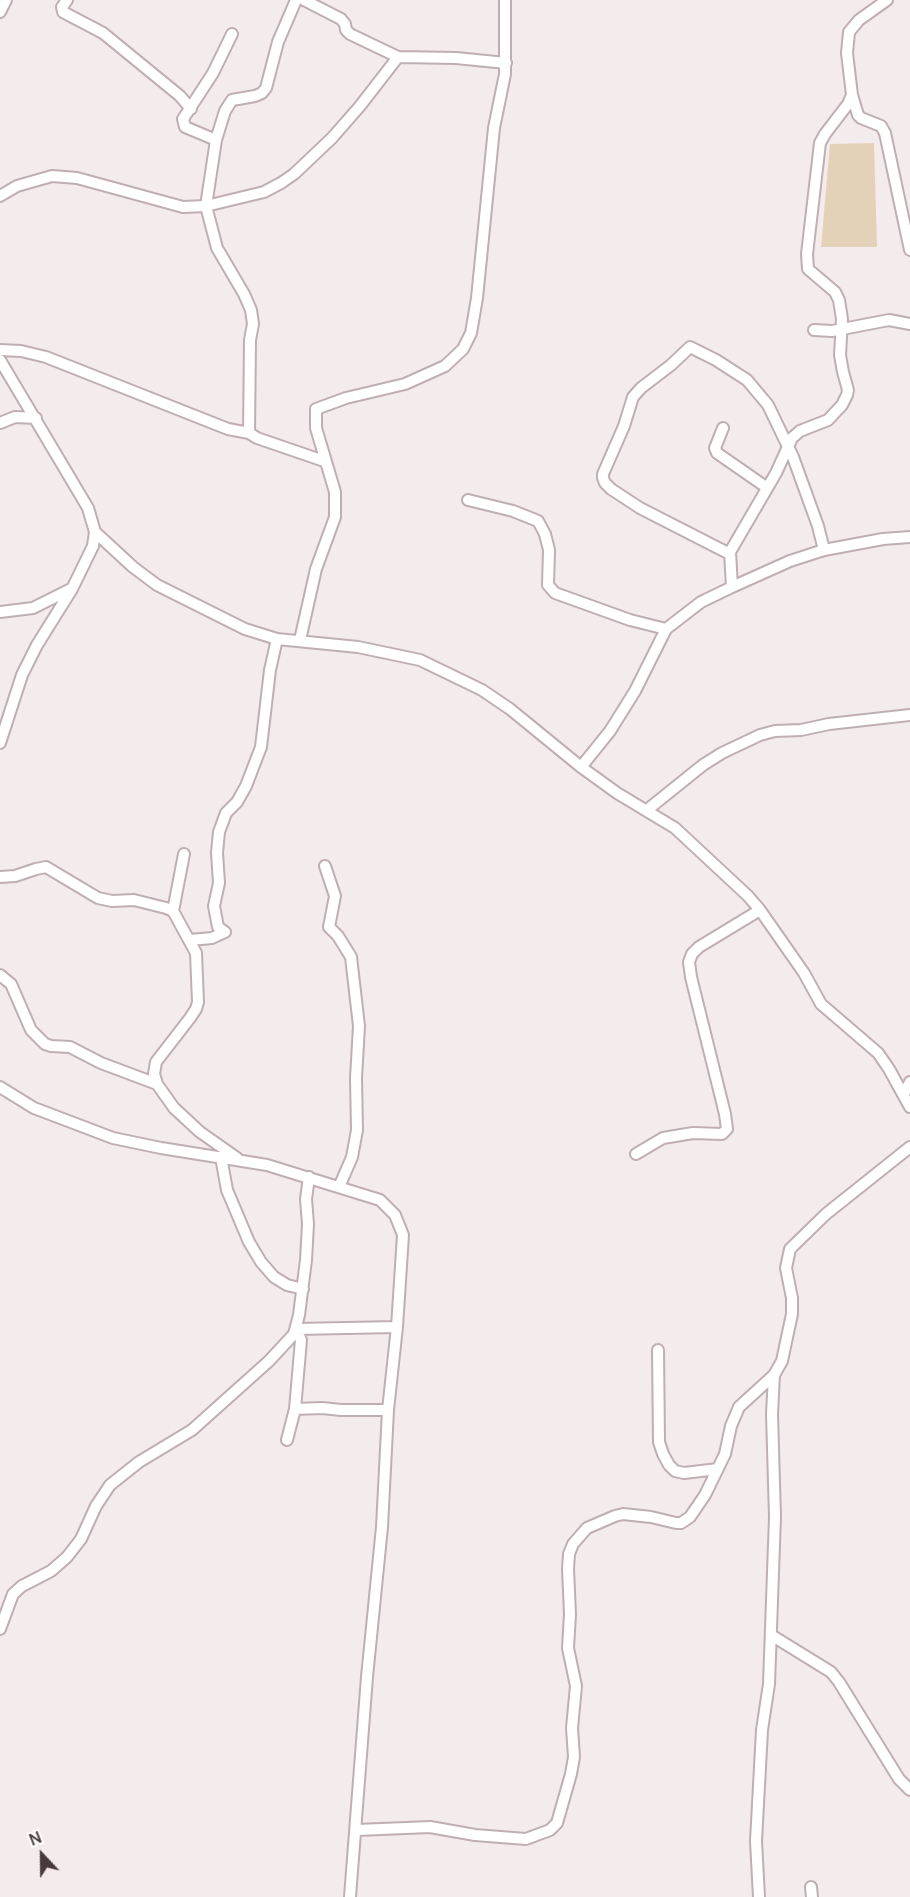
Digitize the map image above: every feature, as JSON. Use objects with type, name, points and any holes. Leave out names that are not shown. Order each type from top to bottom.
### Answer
[{"type":"street","points":[[0,12],[6,0]]},
{"type":"street","points":[[67,0],[62,7],[63,12],[103,33],[180,96],[191,109]]},
{"type":"street","points":[[249,433],[252,317],[244,294],[217,248],[206,206],[216,140],[228,104],[237,98],[262,93],[266,88],[278,42],[296,0]]},
{"type":"street","points":[[304,0],[341,19],[346,30],[351,34],[398,57],[456,58],[506,63]]},
{"type":"street","points":[[300,640],[316,569],[335,517],[334,492],[316,428],[316,409],[346,398],[421,378],[445,366],[455,358],[469,340],[477,298],[494,128],[506,63],[505,0]]},
{"type":"street","points":[[887,0],[859,20],[849,32],[847,53],[852,95],[858,115],[881,126],[885,134],[910,250]]},
{"type":"street","points":[[216,140],[185,127],[183,119],[213,73],[232,34]]},
{"type":"street","points":[[0,195],[33,180],[52,176],[77,178],[183,207],[206,206],[264,192],[294,174],[332,138],[398,57]]},
{"type":"street","points":[[732,587],[730,552],[776,473],[788,446],[800,431],[828,420],[842,405],[847,395],[848,390],[840,355],[842,310],[839,300],[835,292],[812,274],[807,262],[820,143],[852,95]]},
{"type":"street","points":[[814,330],[841,329],[889,320],[910,324]]},
{"type":"street","points":[[730,552],[640,508],[605,483],[603,474],[624,426],[633,397],[690,346],[738,374],[754,387],[768,405],[788,446],[819,526],[824,550]]},
{"type":"street","points":[[0,350],[21,351],[46,357],[228,429],[249,433],[257,438],[324,461]]},
{"type":"street","points":[[0,360],[88,508],[95,532],[93,546],[72,589],[37,645],[22,675],[0,743]]},
{"type":"street","points":[[0,423],[15,417],[36,418]]},
{"type":"street","points":[[723,428],[715,448],[717,453],[766,487]]},
{"type":"street","points":[[468,500],[513,511],[538,522],[545,534],[549,550],[548,585],[555,593],[630,620],[666,629]]},
{"type":"street","points":[[95,532],[133,567],[157,585],[245,629],[277,639],[393,653],[420,660],[445,670],[482,690],[510,709],[617,793],[675,828],[748,896],[804,973],[821,1004],[878,1053],[910,1106]]},
{"type":"street","points":[[581,767],[610,731],[635,691],[666,629],[701,602],[790,561],[824,550],[883,539],[910,537]]},
{"type":"street","points":[[0,612],[33,608],[72,589]]},
{"type":"street","points":[[190,940],[212,938],[225,932],[218,927],[214,906],[219,883],[217,853],[219,832],[226,813],[242,795],[261,747],[270,670],[277,639]]},
{"type":"street","points":[[647,810],[703,765],[733,747],[760,735],[776,731],[801,730],[829,724],[910,715]]},
{"type":"street","points":[[173,911],[184,854]]},
{"type":"street","points":[[325,866],[335,896],[329,927],[339,936],[351,957],[359,1026],[356,1078],[357,1130],[352,1157],[339,1187]]},
{"type":"street","points":[[0,878],[45,867],[98,898],[112,901],[134,900],[173,911],[196,953],[198,1002],[190,1018],[156,1062],[154,1074],[157,1084],[174,1108],[187,1121],[238,1159]]},
{"type":"street","points":[[636,1154],[663,1138],[693,1133],[722,1134],[727,1130],[689,962],[699,946],[760,910]]},
{"type":"street","points":[[0,975],[11,984],[31,1030],[45,1044],[70,1047],[100,1063],[157,1084]]},
{"type":"street","points":[[904,1094],[910,1082]]},
{"type":"street","points":[[0,1087],[34,1108],[113,1138],[238,1159],[309,1177],[380,1200],[395,1215],[403,1235],[397,1327],[388,1410],[382,1527],[367,1677],[357,1830],[350,1897]]},
{"type":"street","points":[[759,1897],[756,1841],[762,1730],[769,1684],[775,1517],[772,1414],[774,1375],[784,1352],[792,1314],[792,1298],[786,1268],[790,1249],[826,1214],[910,1147]]},
{"type":"street","points":[[221,1157],[227,1190],[249,1242],[261,1262],[274,1277],[287,1285],[303,1289]]},
{"type":"street","points":[[0,1629],[13,1594],[22,1586],[51,1571],[67,1557],[81,1539],[96,1506],[110,1485],[139,1462],[192,1430],[276,1355],[296,1329],[303,1289],[309,1177]]},
{"type":"street","points":[[296,1329],[397,1327]]},
{"type":"street","points":[[287,1440],[295,1409],[301,1340],[296,1329]]},
{"type":"street","points":[[658,1350],[659,1442],[663,1454],[675,1471],[684,1473],[718,1468]]},
{"type":"street","points":[[357,1830],[430,1827],[475,1835],[520,1839],[540,1836],[557,1823],[572,1774],[574,1757],[572,1728],[576,1686],[568,1648],[570,1614],[568,1569],[569,1554],[573,1544],[587,1528],[623,1514],[676,1523],[686,1521],[699,1506],[725,1454],[731,1426],[739,1407],[774,1375]]},
{"type":"street","points":[[295,1409],[388,1410]]},
{"type":"street","points":[[771,1635],[831,1672],[899,1779],[910,1790]]},
{"type":"shaded area","points":[[874,143],[877,247],[821,247],[830,144]]}]
